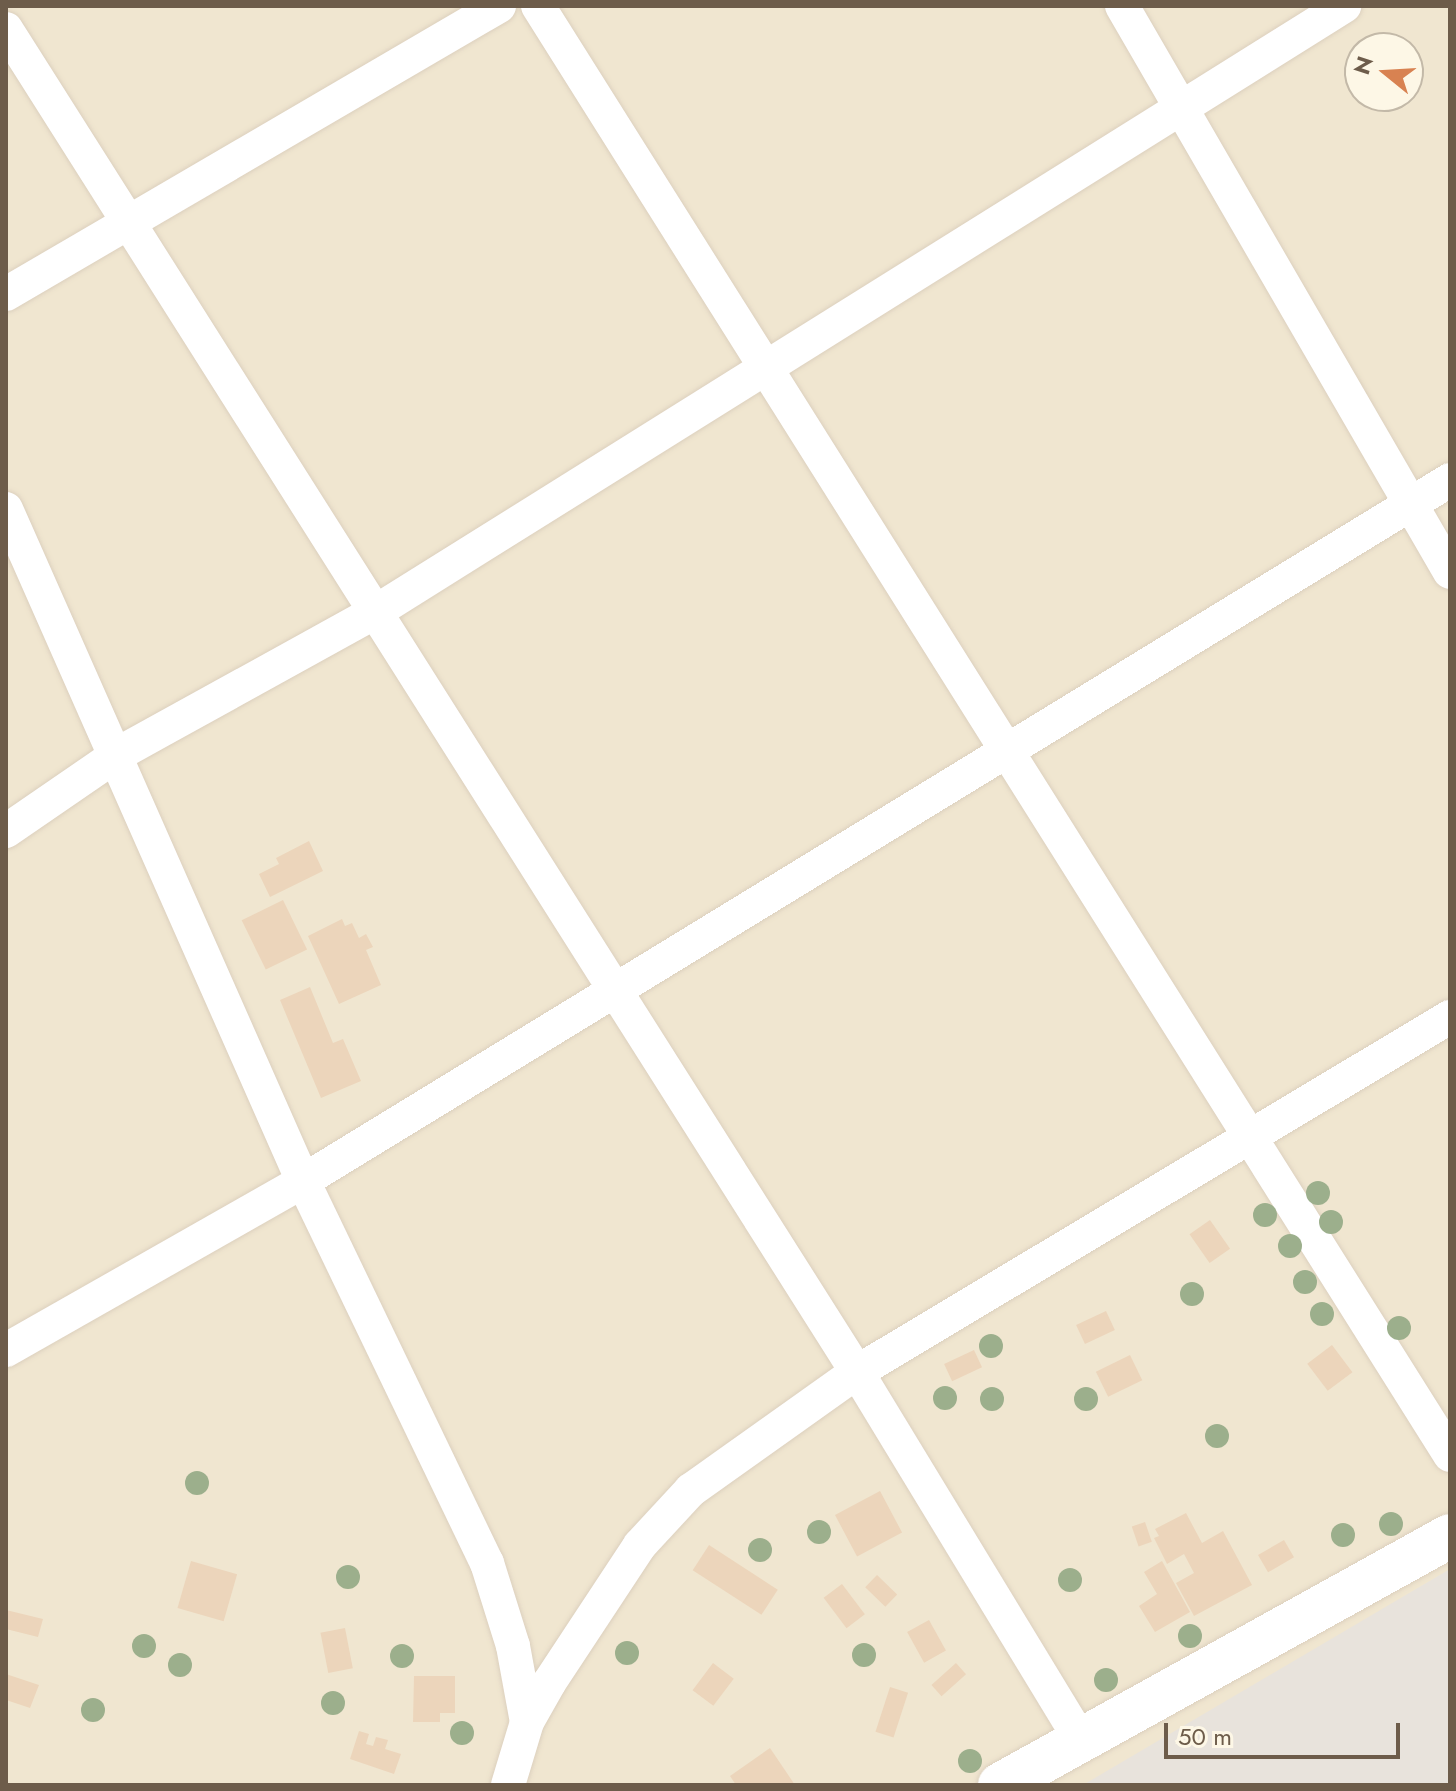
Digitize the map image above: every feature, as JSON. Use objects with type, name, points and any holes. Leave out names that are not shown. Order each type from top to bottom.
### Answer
[{"type":"street","points":[[6,294],[499,6]]},
{"type":"street","points":[[538,6],[1004,752],[1450,1455]]},
{"type":"street","points":[[1122,6],[1450,572]]},
{"type":"street","points":[[6,831],[118,754],[377,611],[1344,6]]},
{"type":"street","points":[[6,29],[857,1372],[1081,1740]]},
{"type":"street","points":[[6,1350],[303,1181],[1450,480]]},
{"type":"street","points":[[6,509],[118,754],[303,1181],[487,1563],[513,1646],[527,1722]]},
{"type":"street","points":[[508,1785],[527,1722],[587,1623],[660,1522],[725,1463],[857,1372],[1450,1017]]},
{"type":"street","points":[[1000,1785],[1450,1536]]},
{"type":"shaded area","points":[[6,6],[1450,6],[1450,1785],[6,1785]]},
{"type":"shaded area","points":[[1450,1569],[1450,1785],[1083,1785]]},
{"type":"building","points":[[309,841],[323,871],[270,897],[259,874],[279,864],[276,858]]},
{"type":"building","points":[[283,900],[307,949],[266,970],[242,920]]},
{"type":"building","points":[[342,919],[345,926],[352,923],[359,938],[366,934],[373,947],[366,950],[381,985],[339,1004],[308,936]]},
{"type":"building","points":[[310,987],[333,1043],[343,1039],[361,1081],[321,1098],[280,1000]]},
{"type":"building","points":[[1210,1220],[1230,1249],[1210,1263],[1190,1234]]},
{"type":"building","points":[[1106,1311],[1115,1330],[1085,1344],[1076,1325]]},
{"type":"building","points":[[1332,1345],[1352,1372],[1328,1391],[1307,1364]]},
{"type":"building","points":[[974,1350],[982,1367],[952,1381],[944,1364]]},
{"type":"building","points":[[1130,1355],[1142,1380],[1108,1397],[1096,1372]]},
{"type":"building","points":[[880,1491],[902,1532],[857,1556],[835,1515]]},
{"type":"building","points":[[1186,1513],[1202,1543],[1223,1531],[1252,1585],[1194,1616],[1176,1583],[1194,1573],[1184,1554],[1167,1564],[1154,1538],[1159,1536],[1155,1529]]},
{"type":"building","points":[[1145,1522],[1152,1542],[1139,1546],[1132,1527]]},
{"type":"building","points":[[1284,1540],[1294,1557],[1268,1572],[1258,1555]]},
{"type":"building","points":[[709,1545],[778,1590],[761,1615],[693,1570]]},
{"type":"building","points":[[191,1561],[237,1574],[224,1621],[177,1608]]},
{"type":"building","points":[[1162,1561],[1190,1612],[1155,1632],[1139,1606],[1157,1594],[1144,1572]]},
{"type":"building","points":[[877,1575],[897,1594],[885,1607],[865,1587]]},
{"type":"building","points":[[842,1584],[865,1614],[847,1628],[824,1598]]},
{"type":"building","points":[[6,1610],[43,1619],[38,1637],[6,1629]]},
{"type":"building","points":[[929,1620],[946,1651],[924,1663],[907,1632]]},
{"type":"building","points":[[345,1628],[353,1668],[328,1673],[320,1633]]},
{"type":"building","points":[[713,1663],[734,1679],[713,1706],[693,1690]]},
{"type":"building","points":[[956,1663],[966,1674],[942,1696],[931,1685]]},
{"type":"building","points":[[6,1674],[39,1685],[30,1708],[6,1700]]},
{"type":"building","points":[[414,1676],[455,1676],[455,1713],[440,1713],[440,1722],[413,1722]]},
{"type":"building","points":[[890,1687],[908,1693],[894,1738],[875,1732]]},
{"type":"building","points":[[359,1731],[369,1734],[366,1744],[373,1746],[376,1737],[388,1740],[385,1749],[401,1754],[394,1774],[350,1759]]},
{"type":"building","points":[[770,1748],[795,1785],[736,1785],[730,1776]]}]
